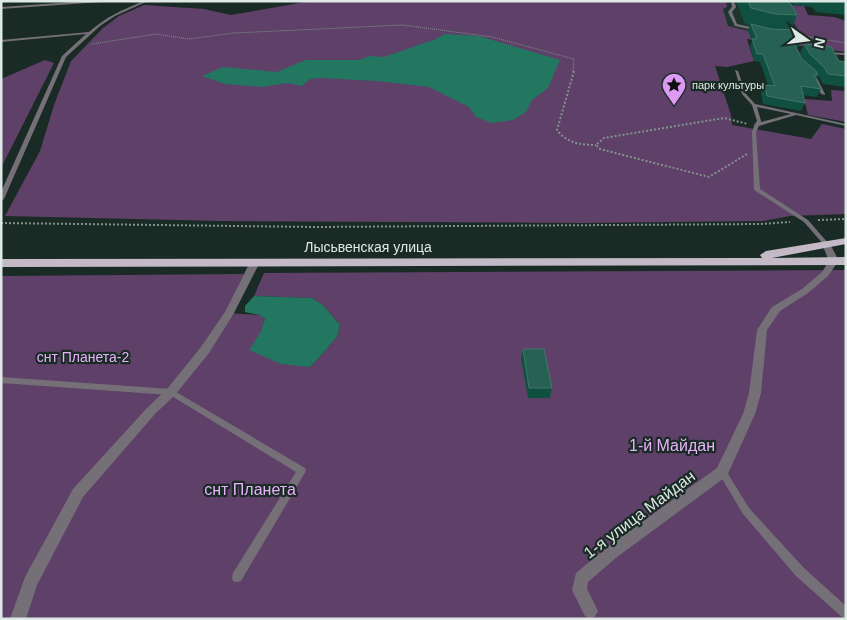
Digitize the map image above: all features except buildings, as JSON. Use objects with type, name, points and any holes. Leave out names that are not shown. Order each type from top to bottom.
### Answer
[{"type":"main road","name":"Лысьвенская улица","points":[[734,261],[846,241]]},
{"type":"main road","name":"Лысьвенская улица","points":[[1,263],[840,261]]},
{"type":"street","points":[[1,8],[114,1]]},
{"type":"street","points":[[826,244],[840,261]]},
{"type":"street","name":"1-я улица Майдан","points":[[590,611],[579,590],[581,578],[612,552],[722,472],[749,414],[755,393],[762,330],[776,308],[805,291],[840,261]]},
{"type":"street","points":[[18,619],[30,582],[78,494],[125,439],[171,392],[205,350],[229,313],[255,262]]},
{"type":"lane","points":[[1,199],[64,56],[114,15],[147,1]]},
{"type":"lane","points":[[732,1],[734,7],[730,12],[736,25],[762,31]]},
{"type":"lane","points":[[1,41],[90,33]]},
{"type":"lane","points":[[825,52],[846,54]]},
{"type":"lane","points":[[834,53],[838,60]]},
{"type":"lane","points":[[807,69],[815,75],[823,94]]},
{"type":"lane","points":[[736,71],[744,94],[754,105],[759,121],[755,126],[754,149],[757,190],[806,221],[826,244]]},
{"type":"lane","points":[[754,105],[846,125]]},
{"type":"lane","points":[[755,126],[796,114]]},
{"type":"lane","points":[[1,380],[171,392],[302,471],[237,577]]},
{"type":"lane","points":[[722,472],[746,511],[788,559],[846,613]]},
{"type":"path","points":[[76,45],[156,34],[189,39],[234,33],[404,25],[492,37],[574,58],[575,67],[556,130],[572,144],[596,145],[600,149],[684,172],[710,177],[754,149]]},
{"type":"path","points":[[796,35],[846,43]]},
{"type":"path","points":[[596,145],[604,138],[724,118],[755,126]]},
{"type":"path","points":[[1,223],[315,227],[751,224],[846,219]]},
{"type":"shaded area","points":[[726,1],[738,1],[789,14],[799,32],[797,37],[753,32],[728,26],[723,9],[727,7]]},
{"type":"shaded area","points":[[444,34],[479,36],[560,60],[548,88],[532,100],[526,112],[513,120],[492,123],[476,117],[469,107],[429,87],[377,81],[320,78],[310,79],[302,86],[287,83],[262,87],[225,84],[202,76],[223,67],[277,72],[305,60],[360,60],[369,56],[384,57],[436,39]]},
{"type":"shaded area","points":[[254,296],[312,298],[323,305],[339,324],[338,335],[310,367],[281,364],[249,350],[260,333],[265,319],[260,315],[245,312],[245,306]]},
{"type":"green space","points":[[311,1],[726,1],[727,7],[723,9],[728,26],[753,32],[798,37],[799,32],[789,14],[738,1],[804,6],[808,15],[834,17],[846,21],[846,52],[747,39],[754,61],[727,67],[715,66],[731,115],[732,125],[811,139],[822,124],[846,129],[846,214],[790,216],[763,221],[582,223],[221,221],[5,216],[40,151],[54,105],[71,61],[103,28],[119,16],[144,5],[204,9],[231,15]]},
{"type":"green space","points":[[45,60],[54,63],[1,168],[1,79]]},
{"type":"green space","points":[[831,90],[846,91],[846,122],[808,115],[804,99],[832,101]]},
{"type":"green space","points":[[846,270],[846,619],[1,619],[1,276],[244,274],[225,313],[260,315],[265,319],[260,333],[299,364],[310,367],[337,336],[339,324],[323,305],[312,298],[254,296],[264,273]]},
{"type":"place","name":"парк культуры","points":[[674,106]]},
{"type":"park label","name":"снт Планета-2","points":[[83,357]]},
{"type":"park label","name":"1-й Майдан","points":[[672,445]]},
{"type":"park label","name":"снт Планета","points":[[250,489]]}]
